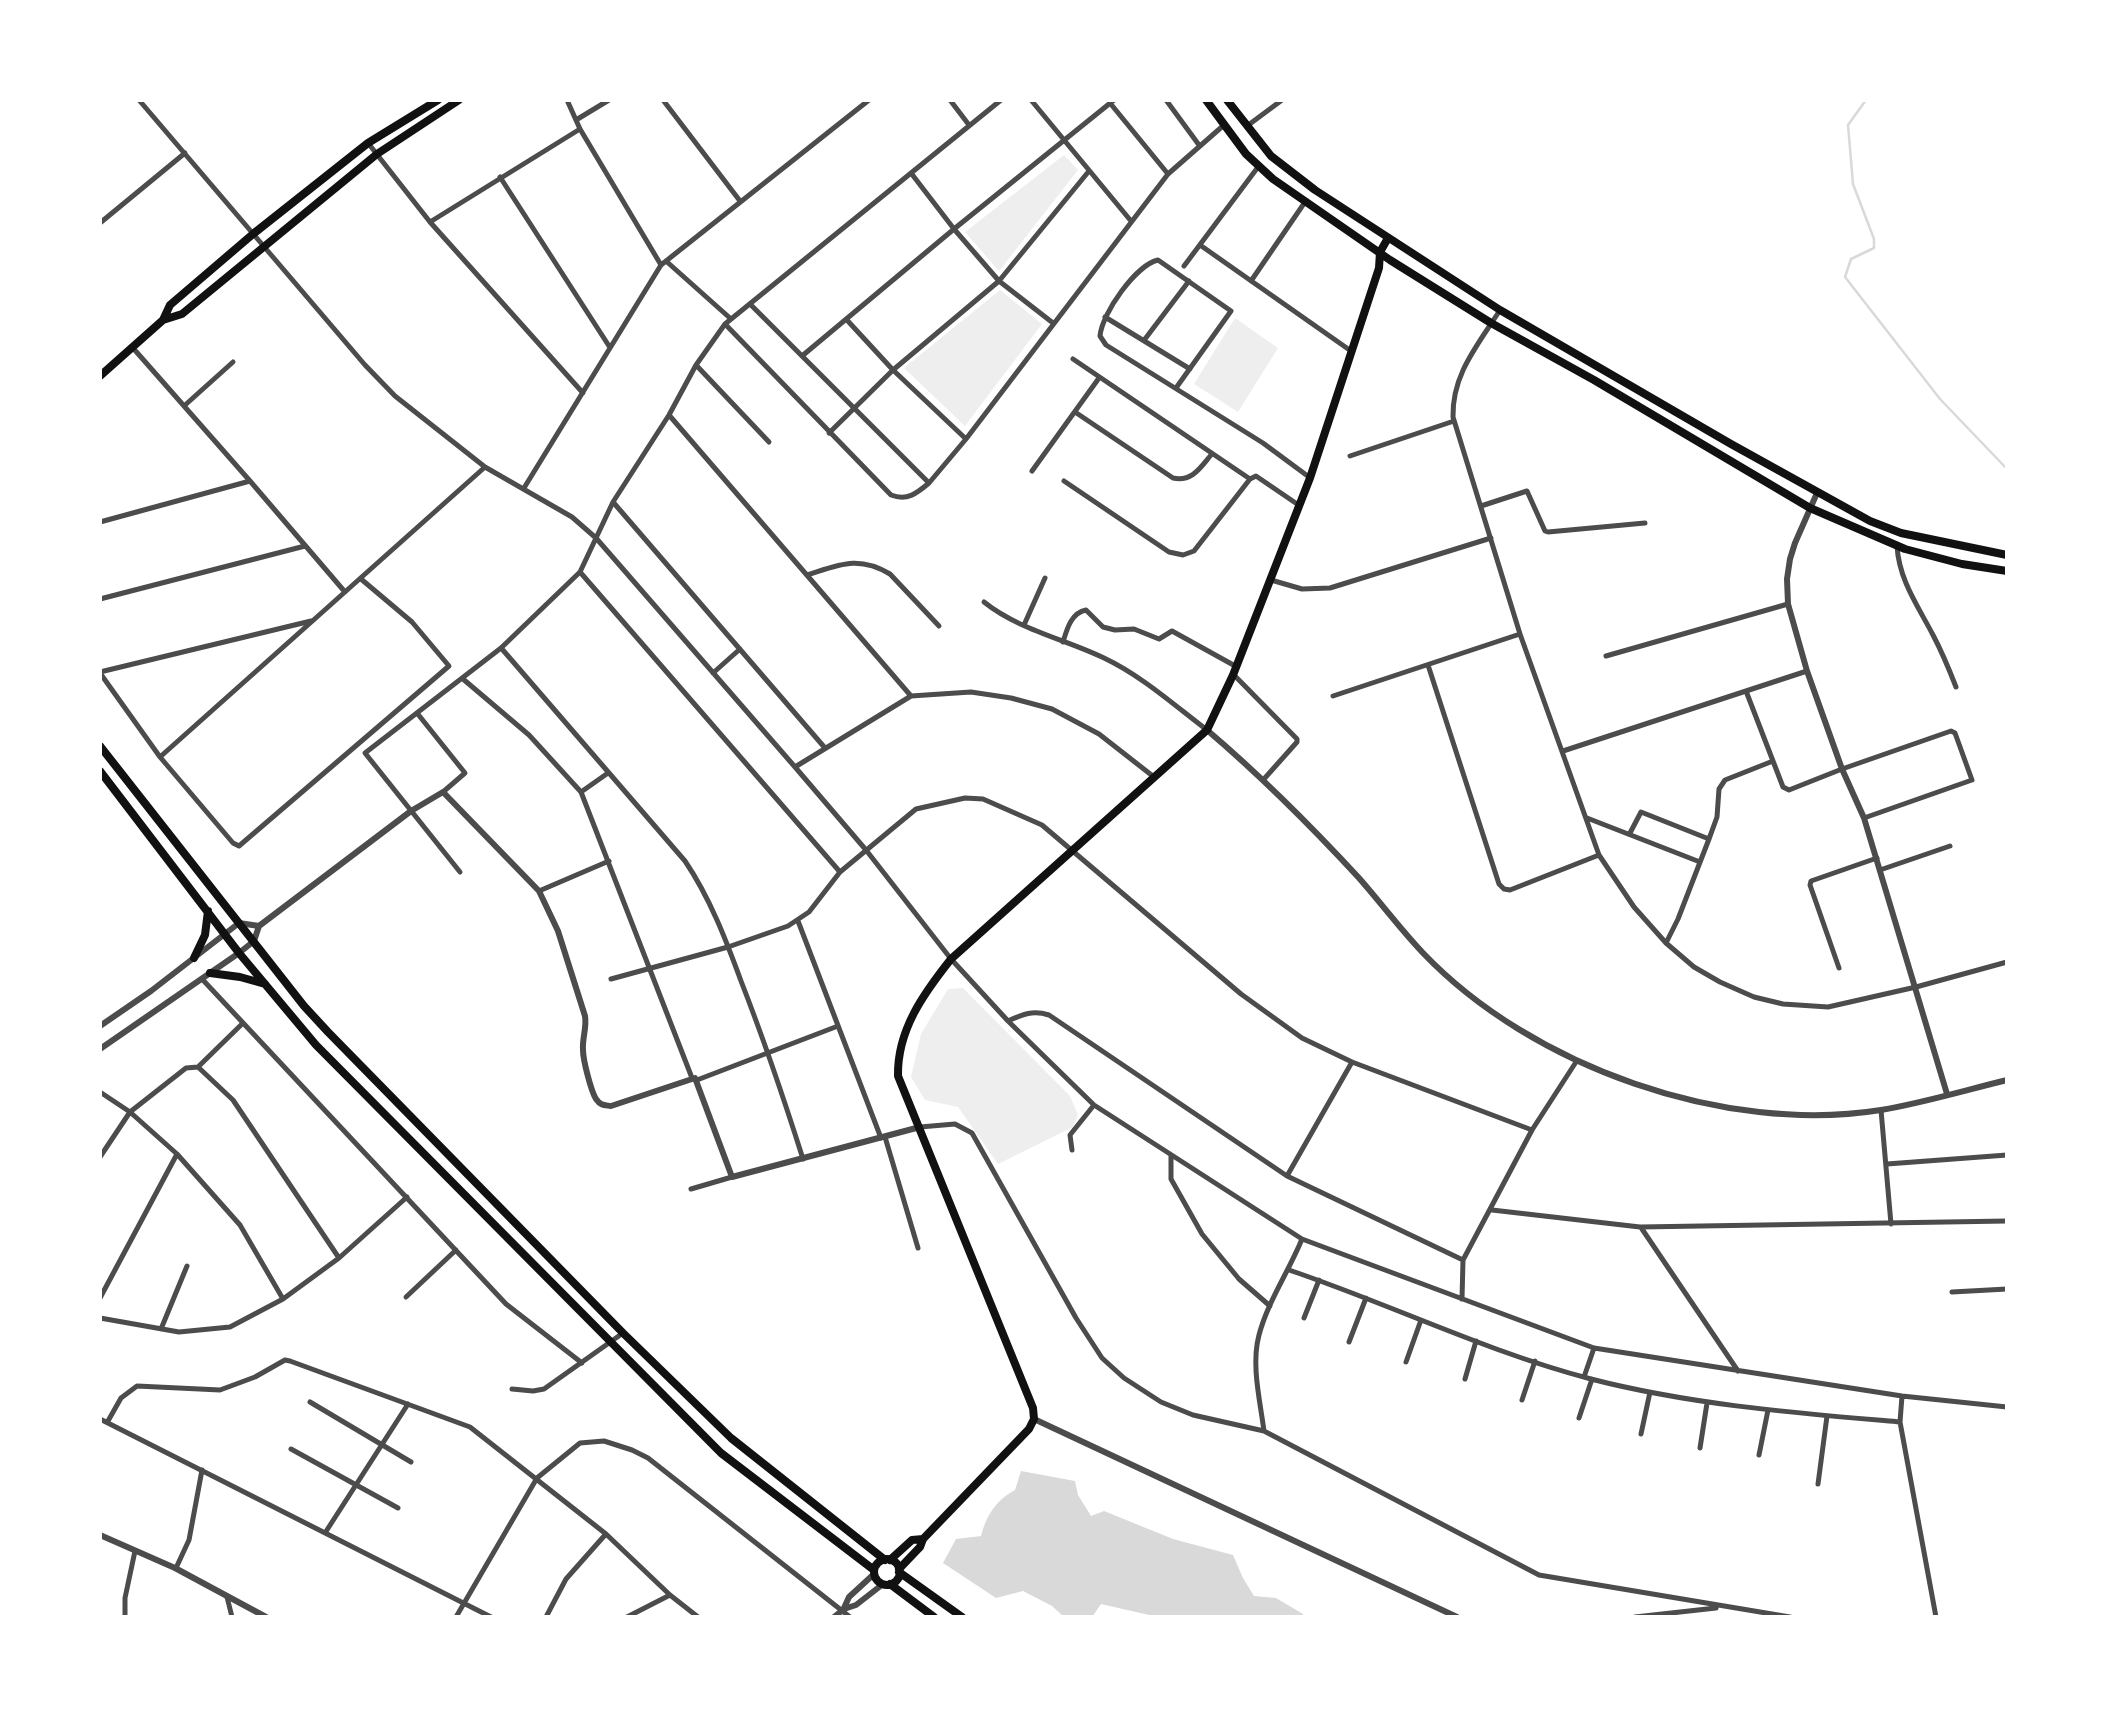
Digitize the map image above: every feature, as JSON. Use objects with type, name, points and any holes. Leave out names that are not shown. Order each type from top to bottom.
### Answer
[{"type":"main road","points":[[100,376],[163,320],[170,305],[253,234],[368,143],[438,100]]},
{"type":"main road","points":[[163,320],[182,314],[378,154],[458,100]]},
{"type":"main road","points":[[1206,100],[1258,167],[1390,260],[1492,324],[1810,508],[1897,546],[2003,571]]},
{"type":"main road","points":[[1227,100],[1271,156],[1317,191],[1500,310],[1818,493],[1901,534],[2007,556]]},
{"type":"main road","points":[[886,1584],[897,1580],[922,1538],[1034,1419],[1033,1408],[898,1076],[906,1030],[926,992],[952,959],[1207,730],[1235,671],[1300,506],[1379,268],[1380,252],[1388,238]]},
{"type":"main road","points":[[1379,268],[1399,246]]},
{"type":"main road","points":[[100,746],[304,1006],[624,1333],[732,1438],[962,1617]]},
{"type":"main road","points":[[100,771],[239,953],[316,1046],[369,1100],[721,1453],[826,1532],[874,1572],[877,1580],[934,1617]]},
{"type":"main road","points":[[194,958],[205,934],[208,911]]},
{"type":"main road","points":[[206,976],[240,977],[265,984]]},
{"type":"main road","points":[[291,1016],[304,1006]]},
{"type":"main road","points":[[369,1100],[382,1087]]},
{"type":"main road","points":[[826,1532],[836,1521]]},
{"type":"main road","points":[[874,1572],[878,1562],[887,1560],[912,1540],[922,1538]]},
{"type":"street","points":[[138,100],[395,396],[485,467],[572,517],[596,538],[866,850],[952,959],[1008,1021],[1094,1105],[1302,1239],[1594,1348],[1902,1396],[2007,1408]]},
{"type":"street","points":[[567,100],[580,129],[663,263],[728,322],[891,495],[901,499],[911,497],[929,483],[1168,174],[1224,125]]},
{"type":"street","points":[[576,120],[609,100]]},
{"type":"street","points":[[663,100],[741,202]]},
{"type":"street","points":[[523,489],[663,263],[869,100]]},
{"type":"street","points":[[950,100],[969,125]]},
{"type":"street","points":[[460,872],[365,753],[501,648],[580,572],[613,502],[696,365],[728,322],[1001,100]]},
{"type":"street","points":[[1032,100],[1132,222]]},
{"type":"street","points":[[1166,100],[1199,145]]},
{"type":"street","points":[[1246,126],[1282,100]]},
{"type":"street","points":[[802,356],[1112,102],[1168,174]]},
{"type":"street","points":[[430,222],[580,129]]},
{"type":"street","points":[[368,143],[430,222],[583,393]]},
{"type":"street","points":[[100,223],[185,153]]},
{"type":"street","points":[[1184,266],[1258,167]]},
{"type":"street","points":[[829,433],[893,370],[999,281],[1089,171]]},
{"type":"street","points":[[912,173],[999,281],[1053,322]]},
{"type":"street","points":[[500,177],[609,346]]},
{"type":"street","points":[[1251,281],[1305,202]]},
{"type":"street","points":[[1200,245],[1351,351]]},
{"type":"street","points":[[1176,388],[1231,312],[1158,260],[1136,274],[1105,317],[1100,336],[1106,345],[1263,443],[1310,478]]},
{"type":"street","points":[[1144,339],[1189,280]]},
{"type":"street","points":[[750,304],[929,483]]},
{"type":"street","points":[[1500,310],[1463,369],[1452,396],[1454,422],[1520,634],[1599,854],[1634,907],[1694,967],[1754,997],[1783,1004],[1828,1007],[2007,963]]},
{"type":"street","points":[[1105,317],[1190,368]]},
{"type":"street","points":[[846,320],[966,438]]},
{"type":"street","points":[[133,348],[345,593]]},
{"type":"street","points":[[1073,359],[1250,479]]},
{"type":"street","points":[[184,406],[233,362]]},
{"type":"street","points":[[696,365],[769,442]]},
{"type":"street","points":[[1032,471],[1099,378]]},
{"type":"street","points":[[1075,412],[1173,478],[1192,477],[1212,454]]},
{"type":"street","points":[[669,415],[911,696]]},
{"type":"street","points":[[1350,456],[1454,422]]},
{"type":"street","points":[[160,756],[485,467]]},
{"type":"street","points":[[1064,481],[1169,552],[1184,555],[1194,552],[1256,476],[1300,506]]},
{"type":"street","points":[[100,522],[250,480]]},
{"type":"street","points":[[1481,506],[1527,492],[1548,532],[1644,523]]},
{"type":"street","points":[[1818,493],[1790,560],[1788,604],[1807,671],[1877,858],[1947,1094]]},
{"type":"street","points":[[613,502],[824,748]]},
{"type":"street","points":[[1272,580],[1302,589],[1330,588],[1491,538]]},
{"type":"street","points":[[100,599],[307,546]]},
{"type":"street","points":[[1897,546],[1902,576],[1945,657],[1956,687]]},
{"type":"street","points":[[806,574],[854,561],[882,569],[938,626]]},
{"type":"street","points":[[580,572],[840,872]]},
{"type":"street","points":[[1024,625],[1045,578]]},
{"type":"street","points":[[314,620],[100,673],[160,756],[239,846],[449,666],[412,622],[361,579]]},
{"type":"street","points":[[984,602],[1024,625],[1135,675],[1207,730],[1264,779],[1360,879],[1425,955],[1486,1009],[1576,1062],[1632,1083],[1734,1108],[1786,1114],[1882,1110],[2007,1080]]},
{"type":"street","points":[[1606,656],[1788,604]]},
{"type":"street","points":[[1063,642],[1072,619],[1086,610],[1100,625],[1115,630],[1137,630],[1159,639],[1174,631],[1235,671],[1297,739],[1264,779]]},
{"type":"street","points":[[1333,696],[1520,634]]},
{"type":"street","points":[[501,648],[697,879],[768,1051],[803,1159]]},
{"type":"street","points":[[713,673],[740,650]]},
{"type":"street","points":[[1428,665],[1499,884],[1510,890],[1599,854]]},
{"type":"street","points":[[1563,751],[1807,671]]},
{"type":"street","points":[[463,679],[530,734],[580,792],[732,1177]]},
{"type":"street","points":[[1746,691],[1784,787],[1789,790],[1951,731],[1955,733],[1972,780],[1864,818]]},
{"type":"street","points":[[796,768],[911,696],[971,692],[1052,709],[1098,734],[1154,777]]},
{"type":"street","points":[[100,1049],[239,953],[254,941],[259,926],[465,773],[417,712]]},
{"type":"street","points":[[1666,943],[1717,817],[1720,785],[1773,761]]},
{"type":"street","points":[[580,792],[608,773]]},
{"type":"street","points":[[442,792],[539,891],[558,931],[585,1016],[583,1052],[597,1100],[611,1106],[838,1026]]},
{"type":"street","points":[[611,979],[728,947],[798,921],[840,872],[916,809],[965,798],[983,799],[1042,825],[1269,1015],[1302,1038],[1352,1062],[1532,1130]]},
{"type":"street","points":[[1630,834],[1640,812],[1709,839]]},
{"type":"street","points":[[1587,818],[1700,862]]},
{"type":"street","points":[[1880,870],[1950,846]]},
{"type":"street","points":[[1839,968],[1811,882],[1877,858]]},
{"type":"street","points":[[539,891],[609,861]]},
{"type":"street","points":[[798,921],[883,1138],[918,1248]]},
{"type":"street","points":[[100,1026],[240,923],[259,926]]},
{"type":"street","points":[[206,976],[243,1022],[506,1304],[582,1363]]},
{"type":"street","points":[[1008,1021],[1026,1013],[1049,1015],[1287,1176],[1463,1260]]},
{"type":"street","points":[[100,1157],[130,1112],[186,1068],[198,1066],[243,1022]]},
{"type":"street","points":[[1287,1176],[1352,1062]]},
{"type":"street","points":[[1462,1299],[1463,1260],[1532,1130],[1576,1062]]},
{"type":"street","points":[[198,1066],[233,1100],[340,1258]]},
{"type":"street","points":[[100,1092],[130,1112],[176,1154],[240,1225],[283,1299]]},
{"type":"street","points":[[1072,1150],[1070,1135],[1094,1105]]},
{"type":"street","points":[[1882,1110],[1891,1224]]},
{"type":"street","points":[[691,1190],[920,1127],[954,1124],[972,1133],[1076,1318],[1112,1369],[1161,1402],[1178,1410],[1264,1431],[1539,1575],[1790,1617]]},
{"type":"street","points":[[100,1298],[176,1154]]},
{"type":"street","points":[[1887,1164],[2007,1155]]},
{"type":"street","points":[[1171,1156],[1170,1180],[1202,1234],[1239,1279],[1270,1306]]},
{"type":"street","points":[[100,1318],[179,1332],[230,1327],[283,1299],[340,1258],[407,1196]]},
{"type":"street","points":[[1492,1210],[1640,1227],[2007,1221]]},
{"type":"street","points":[[1640,1227],[1738,1371]]},
{"type":"street","points":[[1264,1431],[1256,1368],[1258,1337],[1302,1239]]},
{"type":"street","points":[[406,1297],[456,1250]]},
{"type":"street","points":[[161,1329],[186,1266]]},
{"type":"street","points":[[1290,1270],[1476,1341],[1588,1378],[1708,1403],[1900,1422]]},
{"type":"street","points":[[1304,1318],[1319,1280]]},
{"type":"street","points":[[1952,1292],[2007,1290]]},
{"type":"street","points":[[1350,1342],[1366,1298]]},
{"type":"street","points":[[1406,1362],[1421,1320]]},
{"type":"street","points":[[512,1389],[544,1389],[624,1333]]},
{"type":"street","points":[[1465,1379],[1476,1341]]},
{"type":"street","points":[[1579,1418],[1594,1348]]},
{"type":"street","points":[[491,1617],[104,1420],[121,1398],[137,1386],[220,1390],[255,1378],[288,1360],[470,1427],[606,1534],[698,1617]]},
{"type":"street","points":[[1522,1400],[1535,1361]]},
{"type":"street","points":[[1641,1434],[1650,1392]]},
{"type":"street","points":[[1902,1396],[1900,1422],[1936,1617]]},
{"type":"street","points":[[310,1402],[411,1462]]},
{"type":"street","points":[[1700,1448],[1708,1403]]},
{"type":"street","points":[[324,1533],[408,1404]]},
{"type":"street","points":[[1760,1455],[1768,1410]]},
{"type":"street","points":[[1818,1484],[1827,1416]]},
{"type":"street","points":[[1034,1419],[1457,1617]]},
{"type":"street","points":[[456,1617],[537,1478],[580,1443],[604,1442],[648,1458],[850,1617]]},
{"type":"street","points":[[291,1449],[398,1508]]},
{"type":"street","points":[[175,1568],[190,1540],[202,1470]]},
{"type":"street","points":[[546,1617],[566,1579],[606,1534]]},
{"type":"street","points":[[100,1535],[175,1568],[266,1617]]},
{"type":"street","points":[[125,1617],[135,1550]]},
{"type":"street","points":[[843,1610],[874,1572]]},
{"type":"street","points":[[834,1617],[886,1584]]},
{"type":"street","points":[[627,1617],[670,1594]]},
{"type":"street","points":[[227,1597],[232,1617]]},
{"type":"street","points":[[1635,1617],[1725,1607]]},
{"type":"shaded area","points":[[1064,155],[1078,170],[999,271],[965,232]]},
{"type":"shaded area","points":[[1000,290],[1042,324],[965,426],[904,368]]},
{"type":"shaded area","points":[[1235,318],[1278,348],[1238,412],[1194,384]]},
{"type":"shaded area","points":[[963,988],[1070,1096],[1078,1115],[1073,1127],[998,1164],[958,1107],[925,1100],[911,1077],[921,1034],[948,989]]},
{"type":"shaded area","points":[[1021,1471],[1075,1481],[1078,1495],[1091,1516],[1104,1511],[1173,1539],[1233,1555],[1254,1596],[1276,1598],[1303,1617],[1158,1617],[1101,1604],[1092,1617],[1064,1617],[1023,1591],[996,1598],[943,1563],[956,1539],[981,1536],[993,1509],[1015,1490]]},
{"type":"waterway","points":[[1866,100],[1848,125],[1853,184],[1874,248],[1851,259],[1845,277],[1940,399],[2007,469]]}]
